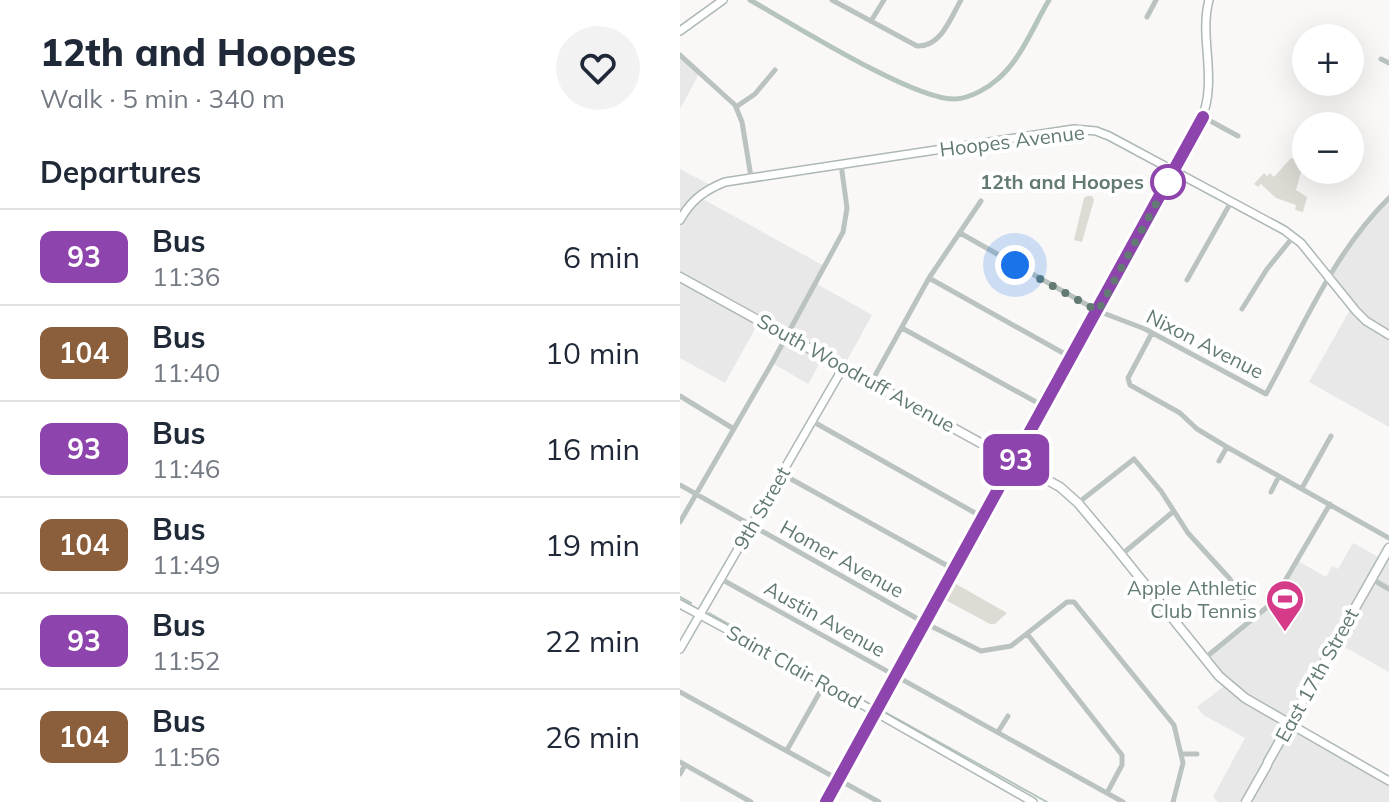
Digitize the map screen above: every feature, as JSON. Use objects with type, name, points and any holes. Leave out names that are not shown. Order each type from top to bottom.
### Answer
[{"type":"main road","name":"South Woodruff Avenue","points":[[680,277],[1060,487],[1078,503],[1231,688],[1290,724]]},
{"type":"main road","name":"East 17th Street","points":[[1246,802],[1389,548]]},
{"type":"street","points":[[680,31],[723,0]]},
{"type":"street","points":[[832,0],[922,47],[935,42],[961,0]]},
{"type":"street","points":[[871,21],[884,0]]},
{"type":"street","points":[[1147,17],[1156,0]]},
{"type":"street","points":[[826,802],[1203,117],[1208,91],[1206,12],[1209,0]]},
{"type":"street","points":[[680,55],[736,107],[742,122],[751,177]]},
{"type":"street","points":[[1381,59],[1389,63]]},
{"type":"street","points":[[736,107],[755,94],[775,70]]},
{"type":"street","points":[[1203,117],[1238,136]]},
{"type":"street","name":"Hoopes Avenue","points":[[680,220],[703,192],[725,182],[1077,129],[1096,131],[1175,170],[1294,237],[1366,321],[1389,335]]},
{"type":"street","points":[[680,522],[788,335],[843,232],[847,208],[841,164]]},
{"type":"street","points":[[1329,279],[1359,230],[1389,198]]},
{"type":"street","points":[[872,381],[929,278],[981,201]]},
{"type":"street","points":[[1187,280],[1231,201]]},
{"type":"street","name":"Nixon Avenue","points":[[960,233],[1098,311],[1152,333],[1266,394],[1329,279]]},
{"type":"street","points":[[1242,309],[1267,269],[1294,237]]},
{"type":"street","points":[[929,278],[1072,358]]},
{"type":"street","points":[[902,328],[1045,407]]},
{"type":"street","points":[[1152,333],[1128,378],[1130,385],[1180,413],[1197,429],[1227,447],[1389,538]]},
{"type":"street","name":"9th Street","points":[[680,649],[844,366]]},
{"type":"street","points":[[680,396],[734,429]]},
{"type":"street","points":[[812,421],[984,518]]},
{"type":"street","points":[[1302,488],[1331,436]]},
{"type":"street","points":[[1219,461],[1227,447]]},
{"type":"street","points":[[1078,503],[1134,459],[1188,533],[1230,579],[1254,617]]},
{"type":"street","points":[[782,474],[955,570]]},
{"type":"street","points":[[1271,492],[1279,476]]},
{"type":"street","name":"Homer Avenue","points":[[680,485],[925,623],[981,651],[1004,649],[1028,635],[1067,602],[1074,602],[1174,725],[1182,754]]},
{"type":"street","points":[[1204,659],[1280,593],[1330,504]]},
{"type":"street","points":[[1121,555],[1174,511]]},
{"type":"street","name":"Austin Avenue","points":[[721,579],[1123,802]]},
{"type":"street","points":[[1371,579],[1389,589]]},
{"type":"street","name":"Saint Clair Road","points":[[680,604],[1033,802]]},
{"type":"street","points":[[1028,635],[1122,755],[1122,765],[1107,793]]},
{"type":"street","points":[[787,750],[825,683]]},
{"type":"street","points":[[680,692],[879,802]]},
{"type":"street","points":[[998,732],[1008,716]]},
{"type":"street","name":"South Woodruff Avenue","points":[[1290,724],[1389,781]]},
{"type":"street","points":[[1173,802],[1183,763],[1182,754],[1197,754]]},
{"type":"street","points":[[680,774],[682,764],[751,802]]},
{"type":"shaded area","points":[[680,54],[700,72],[680,109]]},
{"type":"shaded area","points":[[1292,159],[1292,184],[1298,184],[1296,190],[1307,197],[1303,212],[1295,210],[1296,205],[1276,198],[1261,184],[1258,187],[1254,184],[1264,173],[1274,177]]},
{"type":"shaded area","points":[[680,169],[714,187],[699,197],[826,267],[817,284],[872,315],[844,366],[824,356],[808,384],[772,363],[788,335],[760,320],[725,383],[680,358]]},
{"type":"shaded area","points":[[1087,196],[1092,196],[1094,200],[1082,242],[1074,240]]},
{"type":"shaded area","points":[[1389,198],[1389,427],[1309,382],[1352,306],[1329,279],[1347,247]]},
{"type":"shaded area","points":[[1353,543],[1382,559],[1389,548],[1389,672],[1336,642],[1290,724],[1389,781],[1389,802],[1218,802],[1213,797],[1245,738],[1203,715],[1197,707],[1227,684],[1204,659],[1272,603],[1298,561],[1326,577],[1332,566],[1338,569]]},
{"type":"shaded area","points":[[949,580],[1007,613],[995,624],[990,624],[940,597]]},
{"type":"waterway","points":[[750,0],[883,75],[912,88],[955,99],[984,89],[1007,70],[1021,52],[1049,0]]},
{"type":"waterway","points":[[680,597],[691,603]]},
{"type":"waterway","points":[[709,613],[870,704]]},
{"type":"waterway","points":[[883,711],[1047,802]]},
{"type":"bus line","name":"93","points":[[826,802],[1203,117]]},
{"type":"place","name":"12th and Hoopes","points":[[1168,182]]},
{"type":"place","name":"Apple Athletic Club Tennis","points":[[1285,633]]},
{"type":"route","points":[[1015,265],[1098,311],[1168,182]]}]
